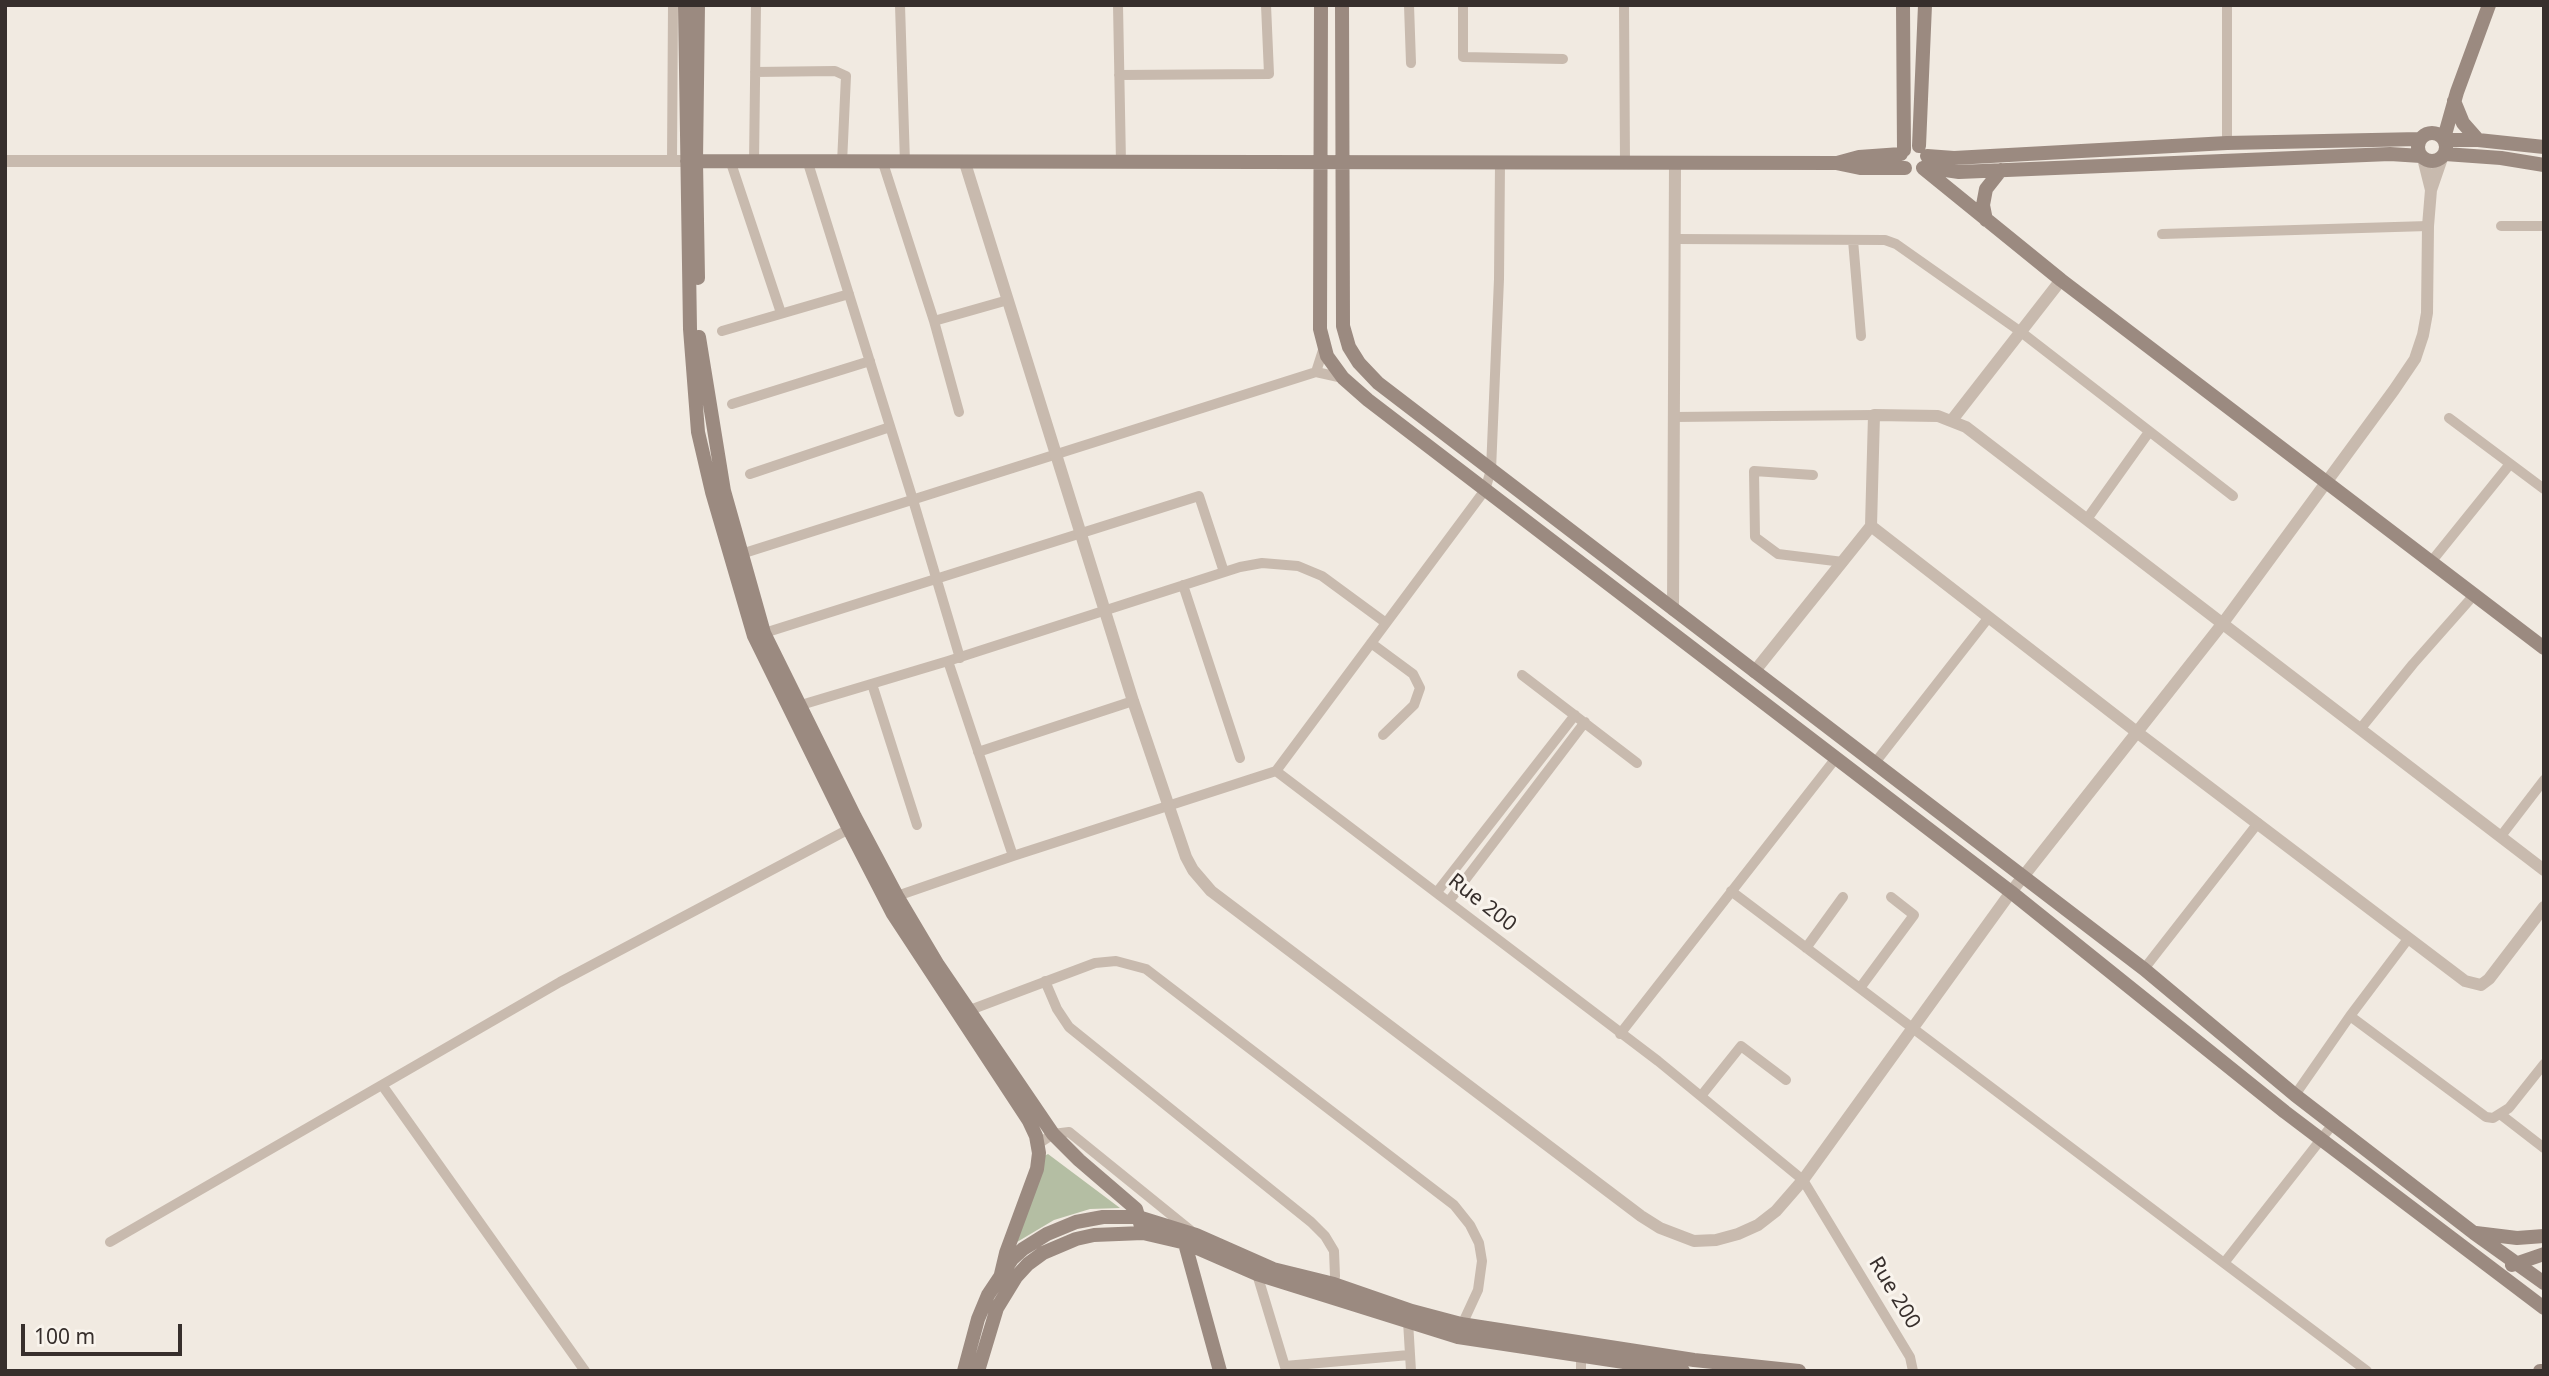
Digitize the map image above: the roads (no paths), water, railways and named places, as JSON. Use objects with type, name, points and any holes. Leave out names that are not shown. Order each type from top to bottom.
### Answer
[{"type":"main road","points":[[684,5],[690,329],[698,432],[712,492],[736,556],[759,635],[849,829],[893,914],[1029,1121],[1038,1144],[1037,1169],[1006,1253],[1002,1274]]},
{"type":"main road","points":[[685,161],[698,5]]},
{"type":"main road","points":[[1321,5],[1320,328],[1327,356],[1343,378],[1368,400],[2011,892],[2321,1139],[2544,1308]]},
{"type":"main road","points":[[1342,5],[1343,326],[1349,346],[1359,363],[1378,383],[1672,610],[2144,969],[2295,1095],[2474,1233],[2544,1283]]},
{"type":"main road","points":[[1903,5],[1903,157],[1914,171],[1923,159],[1925,5]]},
{"type":"main road","points":[[1923,159],[1954,172],[2390,154],[2434,161],[2444,147],[2456,97],[2489,5]]},
{"type":"main road","points":[[2422,157],[2418,148],[2424,136],[2456,97]]},
{"type":"main road","points":[[2456,97],[2463,123],[2478,140]]},
{"type":"main road","points":[[1923,159],[2424,136],[2438,133],[2444,147]]},
{"type":"main road","points":[[2444,147],[2478,140],[2544,147]]},
{"type":"main road","points":[[685,161],[1836,163],[1860,168],[1903,157],[1912,145],[1986,220],[2061,280],[2544,648]]},
{"type":"main road","points":[[2444,147],[2544,164]]},
{"type":"main road","points":[[1986,220],[1983,205],[1986,189],[2001,170]]},
{"type":"main road","points":[[759,635],[801,705],[855,817],[938,965],[1053,1134],[1136,1209],[1143,1233]]},
{"type":"main road","points":[[964,1371],[982,1307],[1002,1274],[1023,1249],[1060,1228],[1089,1219],[1138,1217],[1179,1229],[1191,1239],[1257,1274],[1412,1311],[1460,1331],[1581,1364],[1683,1371]]},
{"type":"main road","points":[[978,1371],[997,1308],[1028,1264],[1051,1249],[1076,1239],[1094,1235],[1143,1233],[1191,1239],[1408,1321],[1460,1331],[1799,1371]]},
{"type":"main road","points":[[2474,1233],[2517,1238],[2544,1236]]},
{"type":"main road","points":[[1191,1239],[1220,1371]]},
{"type":"main road","points":[[2493,1269],[2544,1254]]},
{"type":"street","points":[[5,161],[685,161],[673,5]]},
{"type":"street","points":[[754,163],[756,5]]},
{"type":"street","points":[[900,5],[905,163]]},
{"type":"street","points":[[1118,5],[1121,163]]},
{"type":"street","points":[[1119,75],[1269,75],[1266,5]]},
{"type":"street","points":[[1409,5],[1410,63]]},
{"type":"street","points":[[1463,5],[1463,57],[1563,59]]},
{"type":"street","points":[[1624,5],[1625,164]]},
{"type":"street","points":[[2227,5],[2227,143]]},
{"type":"street","points":[[755,72],[835,71],[846,76],[842,163]]},
{"type":"street","points":[[965,163],[1133,701],[1186,857],[1193,870],[1211,891],[1660,1228],[1694,1241],[1716,1240],[1758,1225],[1776,1211],[1802,1180],[2022,877],[2223,623],[2415,359],[2427,313],[2431,190],[2444,147]]},
{"type":"street","points":[[2422,157],[2431,190]]},
{"type":"street","points":[[731,163],[781,313]]},
{"type":"street","points":[[808,163],[960,658]]},
{"type":"street","points":[[883,163],[934,321],[959,412]]},
{"type":"street","points":[[897,896],[1276,771],[1485,490],[1491,470],[1499,279],[1500,163]]},
{"type":"street","points":[[1672,610],[1675,164]]},
{"type":"street","points":[[2162,234],[2428,226]]},
{"type":"street","points":[[2501,226],[2544,226]]},
{"type":"street","points":[[1676,239],[1885,240],[1896,244],[2021,332],[2233,496]]},
{"type":"street","points":[[1853,240],[1861,336]]},
{"type":"street","points":[[1952,420],[2061,280]]},
{"type":"street","points":[[722,331],[849,294]]},
{"type":"street","points":[[934,321],[1008,300]]},
{"type":"street","points":[[1315,372],[1324,347]]},
{"type":"street","points":[[732,404],[870,361]]},
{"type":"street","points":[[736,556],[1315,372],[1343,378]]},
{"type":"street","points":[[1754,672],[1871,526],[1874,415]]},
{"type":"street","points":[[1674,417],[1938,416],[1966,427],[2544,870]]},
{"type":"street","points":[[2449,418],[2544,489]]},
{"type":"street","points":[[750,474],[890,427]]},
{"type":"street","points":[[2087,519],[2149,432]]},
{"type":"street","points":[[2431,562],[2510,464]]},
{"type":"street","points":[[1813,475],[1754,471],[1755,537],[1778,554],[1843,562]]},
{"type":"street","points":[[759,635],[1199,496],[1224,572]]},
{"type":"street","points":[[1871,526],[2465,981],[2481,985],[2489,979],[2544,907]]},
{"type":"street","points":[[801,705],[960,658],[1224,572],[1262,563],[1298,566],[1322,576],[1386,623]]},
{"type":"street","points":[[1183,585],[1240,758]]},
{"type":"street","points":[[2361,728],[2474,595]]},
{"type":"street","points":[[1874,764],[1989,617]]},
{"type":"street","points":[[1371,643],[1413,674],[1420,688],[1414,705],[1383,735]]},
{"type":"street","points":[[948,661],[1013,856]]},
{"type":"street","points":[[1522,675],[1637,763]]},
{"type":"street","points":[[873,684],[917,825]]},
{"type":"street","points":[[978,752],[1133,701]]},
{"type":"street","points":[[1437,892],[1575,715]]},
{"type":"street","points":[[1448,901],[1585,722]]},
{"type":"street","points":[[1620,1034],[1836,758]]},
{"type":"street","name":"Rue 200","points":[[1276,771],[1701,1096],[1802,1180],[1910,1357],[1913,1371]]},
{"type":"street","points":[[2501,836],[2544,780]]},
{"type":"street","points":[[2144,969],[2258,823]]},
{"type":"street","points":[[110,1242],[560,982],[849,829]]},
{"type":"street","points":[[1731,891],[2367,1371]]},
{"type":"street","points":[[1805,948],[1843,897]]},
{"type":"street","points":[[1860,988],[1914,915],[1891,897]]},
{"type":"street","points":[[2295,1095],[2408,939]]},
{"type":"street","points":[[970,1010],[1095,963],[1116,961],[1146,969],[1454,1205],[1470,1225],[1479,1243],[1482,1261],[1478,1290],[1460,1331]]},
{"type":"street","points":[[1045,981],[1057,1009],[1069,1027],[1325,1236],[1334,1251],[1331,1291]]},
{"type":"street","points":[[2350,1016],[2486,1117],[2493,1118],[2509,1108],[2544,1064]]},
{"type":"street","points":[[1701,1096],[1741,1046],[1786,1080]]},
{"type":"street","points":[[382,1085],[584,1371]]},
{"type":"street","points":[[2500,1114],[2544,1148]]},
{"type":"street","points":[[2224,1263],[2333,1124]]},
{"type":"street","points":[[1038,1144],[1053,1134],[1065,1131],[1072,1135],[1191,1239]]},
{"type":"street","points":[[1257,1274],[1286,1368],[1409,1355]]},
{"type":"street","points":[[1408,1321],[1410,1371]]}]
